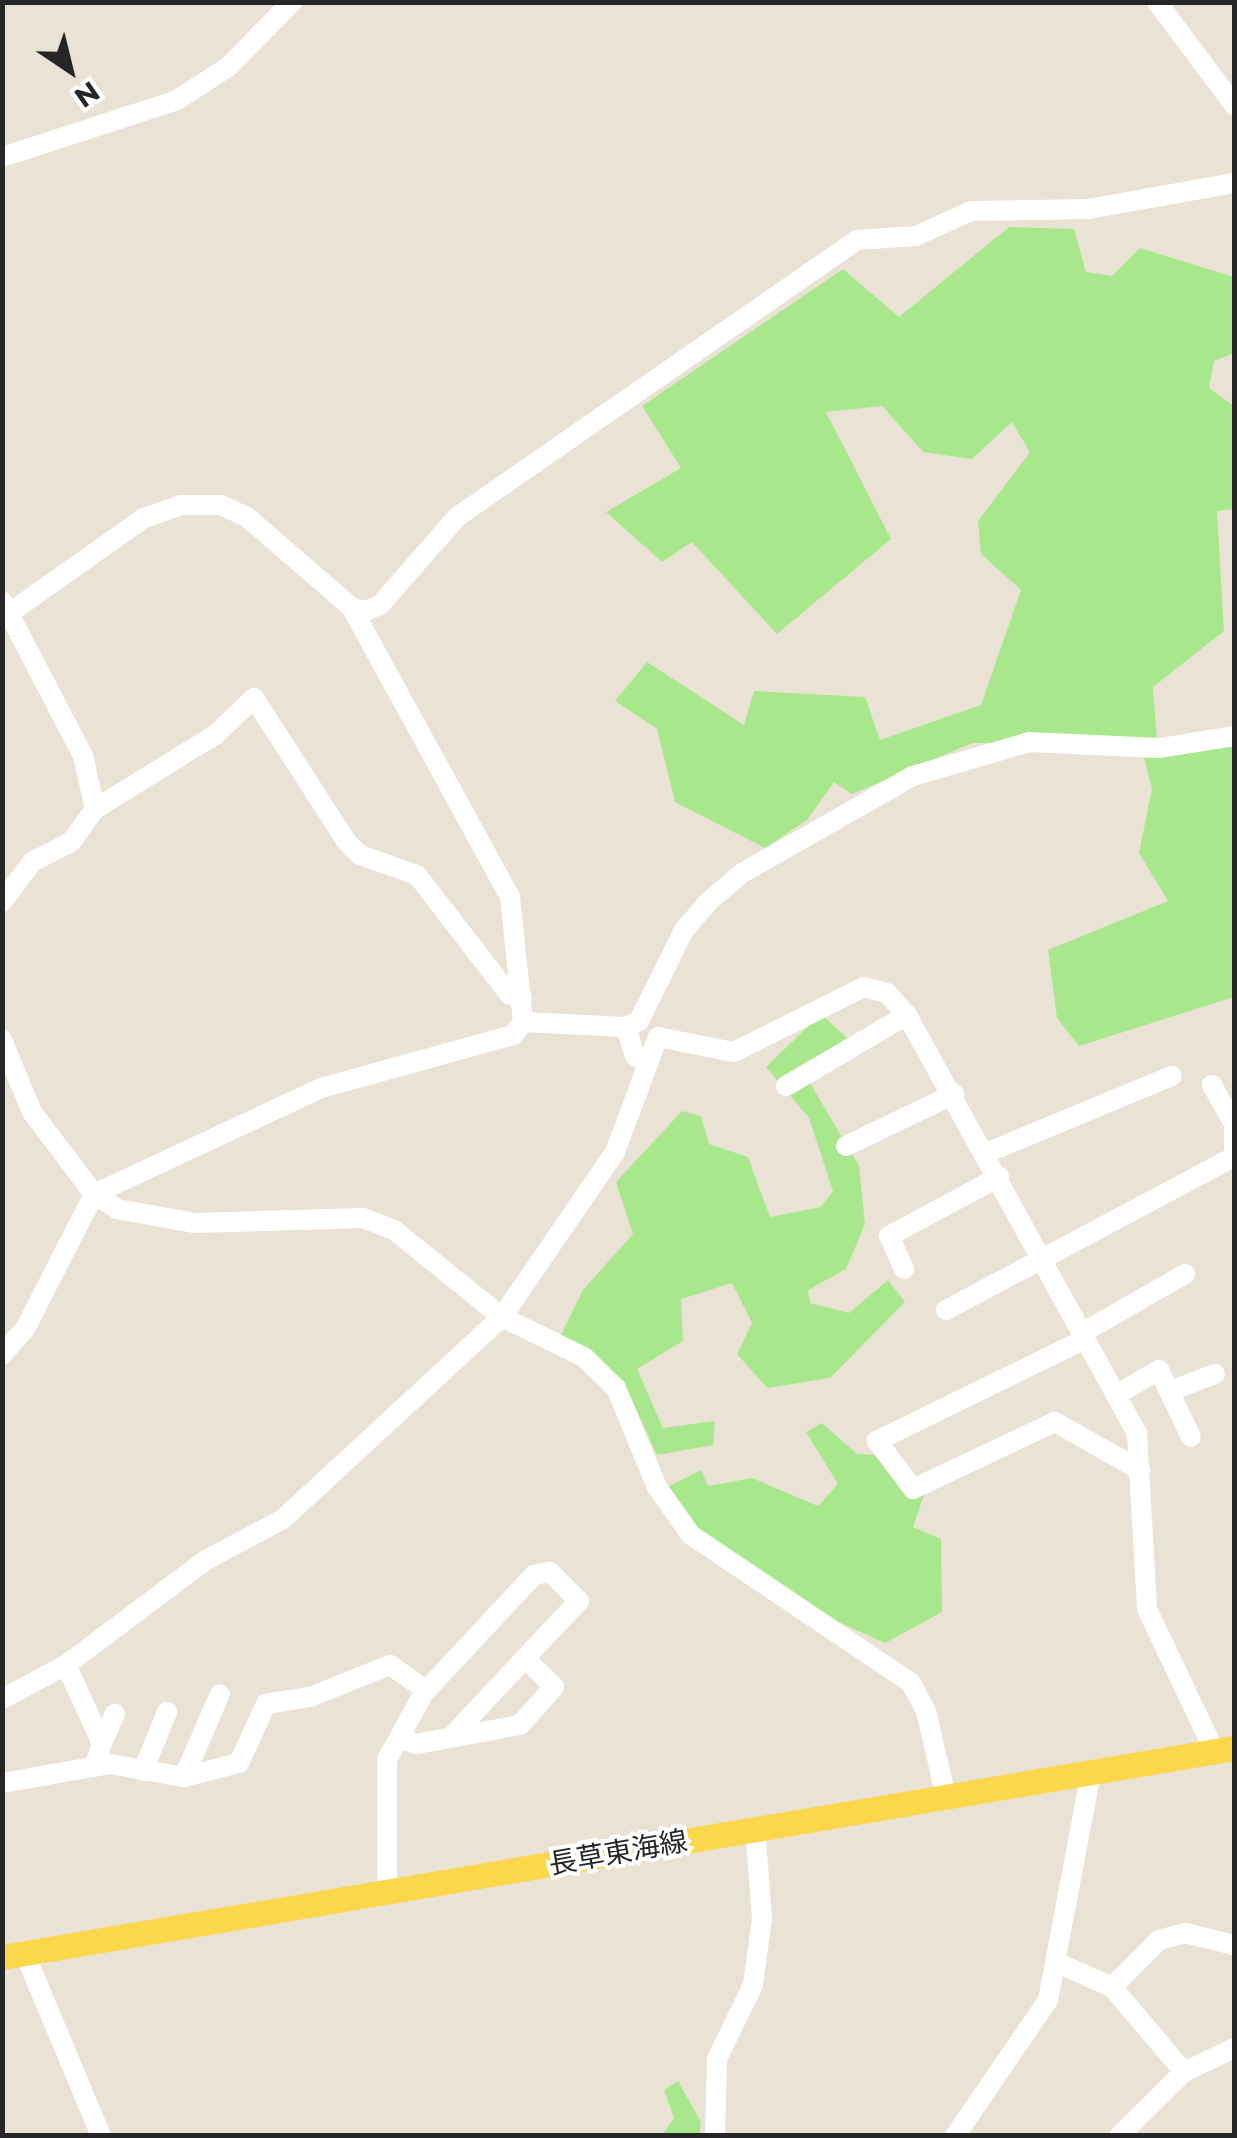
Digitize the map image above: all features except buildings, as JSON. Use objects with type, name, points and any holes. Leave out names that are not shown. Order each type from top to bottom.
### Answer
[{"type":"main road","name":"長草東海線","points":[[14,1956],[1225,1750]]},
{"type":"street","points":[[2,157],[178,100],[228,67],[292,2]]},
{"type":"street","points":[[1157,2],[1234,105]]},
{"type":"street","points":[[352,608],[380,605],[457,517],[857,240],[916,236],[971,211],[1088,209],[1234,183]]},
{"type":"street","points":[[2,1355],[25,1328],[94,1194],[321,1088],[513,1034],[523,1022],[510,897],[352,608],[247,517],[221,504],[181,505],[144,518],[7,607],[83,756],[95,809]]},
{"type":"street","points":[[2,902],[32,862],[71,842],[95,809],[216,735],[254,698],[346,841],[360,855],[417,875],[509,994],[522,997]]},
{"type":"street","points":[[523,1022],[626,1027],[639,1022],[684,930],[708,902],[742,874],[913,776],[1029,742],[1160,748],[1234,736]]},
{"type":"street","points":[[2,1700],[66,1665],[206,1560],[284,1519],[502,1317],[615,1152],[645,1060],[666,1034],[734,1052],[864,987],[887,993],[907,1015],[1000,1177],[1137,1434],[1147,1609],[1225,1750]]},
{"type":"street","points":[[786,1086],[907,1015]]},
{"type":"street","points":[[626,1027],[635,1056],[645,1060]]},
{"type":"street","points":[[2,1040],[32,1112],[94,1194],[162,1221],[363,1218],[394,1230],[502,1317],[584,1357],[616,1388],[657,1487],[691,1535],[751,1583],[876,1654],[911,1683],[926,1711],[946,1797]]},
{"type":"street","points":[[986,1153],[1172,1076]]},
{"type":"street","points":[[1212,1084],[1234,1124],[1234,1148]]},
{"type":"street","points":[[846,1146],[954,1094]]},
{"type":"street","points":[[946,1310],[1046,1262],[1234,1158]]},
{"type":"street","points":[[904,1269],[889,1236],[1000,1177]]},
{"type":"street","points":[[1140,1470],[1055,1422],[913,1488],[877,1441],[1084,1336],[1186,1274]]},
{"type":"street","points":[[1116,1395],[1160,1370],[1174,1390],[1191,1437]]},
{"type":"street","points":[[1174,1390],[1215,1374]]},
{"type":"street","points":[[387,1892],[387,1760],[426,1690],[534,1575],[550,1572],[578,1600],[454,1734]]},
{"type":"street","points":[[399,1738],[416,1744],[520,1724],[554,1687],[525,1658]]},
{"type":"street","points":[[66,1665],[102,1743]]},
{"type":"street","points":[[2,1783],[94,1767],[184,1777],[239,1763],[266,1704],[310,1697],[390,1665],[426,1690]]},
{"type":"street","points":[[184,1777],[220,1694]]},
{"type":"street","points":[[142,1771],[167,1712]]},
{"type":"street","points":[[94,1767],[115,1714]]},
{"type":"street","points":[[956,2136],[1048,2000],[1060,1964],[1091,1773]]},
{"type":"street","points":[[715,2136],[717,2060],[753,1985],[762,1918],[754,1828]]},
{"type":"street","points":[[1112,1987],[1159,1940],[1186,1934],[1234,1945]]},
{"type":"street","points":[[14,1956],[102,2136]]},
{"type":"street","points":[[1060,1964],[1112,1987],[1184,2072]]},
{"type":"street","points":[[1119,2136],[1184,2072],[1234,2048]]},
{"type":"green space","points":[[1009,227],[1074,229],[1086,272],[1112,276],[1140,248],[1234,277],[1234,353],[1214,361],[1209,388],[1234,406],[1234,509],[1217,511],[1224,631],[1153,687],[1157,741],[972,743],[852,794],[834,782],[807,820],[765,848],[675,802],[657,729],[615,701],[647,662],[744,725],[754,691],[865,697],[880,740],[981,705],[1021,590],[981,554],[978,521],[1030,452],[1012,422],[972,459],[923,452],[882,406],[826,412],[891,539],[777,634],[692,542],[662,562],[606,512],[681,468],[642,406],[843,269],[899,317]]},
{"type":"green space","points":[[1234,746],[1234,997],[1079,1046],[1057,1018],[1048,950],[1168,901],[1139,853],[1152,789],[1144,758]]},
{"type":"green space","points":[[821,1014],[861,1051],[809,1081],[859,1166],[865,1224],[846,1269],[808,1290],[810,1303],[849,1313],[888,1280],[905,1302],[830,1378],[767,1388],[737,1354],[752,1323],[732,1283],[681,1299],[683,1341],[637,1369],[663,1428],[715,1421],[713,1445],[657,1455],[627,1389],[559,1339],[583,1290],[633,1234],[616,1182],[682,1111],[701,1116],[709,1144],[748,1157],[770,1217],[821,1207],[833,1191],[809,1118],[766,1067]]},
{"type":"green space","points":[[822,1423],[857,1454],[876,1455],[907,1493],[924,1495],[913,1527],[941,1539],[942,1612],[885,1643],[805,1607],[699,1532],[665,1488],[701,1470],[708,1486],[752,1478],[818,1506],[838,1484],[806,1432]]},
{"type":"green space","points":[[678,2081],[701,2122],[699,2135],[662,2135],[674,2118],[664,2090]]}]
